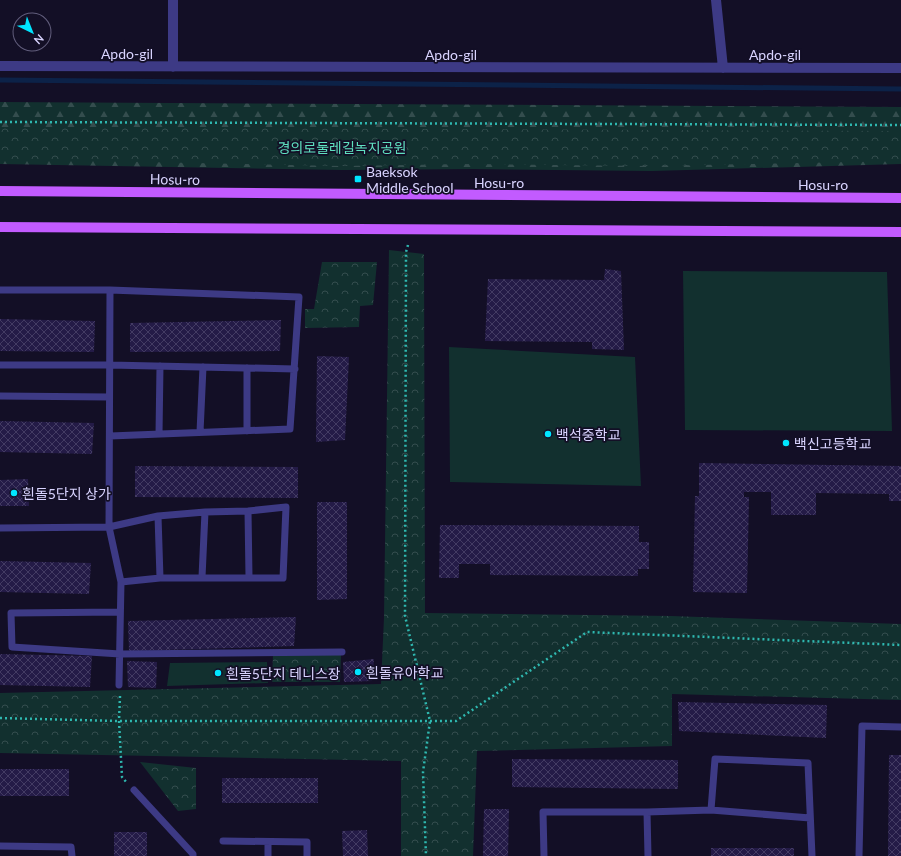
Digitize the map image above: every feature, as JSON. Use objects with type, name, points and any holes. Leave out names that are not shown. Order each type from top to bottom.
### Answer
[{"type":"main road","name":"Hosu-ro","points":[[0,191],[901,198]]},
{"type":"main road","points":[[0,227],[901,232]]},
{"type":"street","points":[[173,0],[173,67]]},
{"type":"street","points":[[716,0],[723,68]]},
{"type":"street","name":"Apdo-gil","points":[[0,66],[901,68]]},
{"type":"lane","points":[[0,290],[110,290],[299,296],[290,429],[110,436]]},
{"type":"lane","points":[[110,290],[109,527],[121,582],[119,685]]},
{"type":"lane","points":[[0,365],[110,365],[295,369]]},
{"type":"lane","points":[[159,434],[160,366]]},
{"type":"lane","points":[[200,432],[203,367]]},
{"type":"lane","points":[[247,368],[247,431]]},
{"type":"lane","points":[[0,396],[109,397]]},
{"type":"lane","points":[[0,528],[109,527],[158,516],[205,512],[248,511],[286,507],[283,578],[160,578],[121,582]]},
{"type":"lane","points":[[248,511],[249,577]]},
{"type":"lane","points":[[202,577],[205,512]]},
{"type":"lane","points":[[158,516],[160,578]]},
{"type":"lane","points":[[120,612],[11,613],[12,648],[120,654],[342,652]]},
{"type":"lane","points":[[859,856],[862,726],[901,727]]},
{"type":"lane","points":[[711,810],[715,759],[808,763],[812,856]]},
{"type":"lane","points":[[134,790],[193,854],[193,856]]},
{"type":"lane","points":[[544,856],[543,812],[647,812],[711,810],[810,818]]},
{"type":"lane","points":[[647,812],[648,856]]},
{"type":"lane","points":[[223,841],[307,842],[307,856]]},
{"type":"lane","points":[[268,842],[268,856]]},
{"type":"lane","points":[[0,846],[71,846],[72,856]]},
{"type":"path","points":[[0,122],[901,125]]},
{"type":"path","points":[[408,245],[406,252],[405,616],[430,721],[424,772],[426,856]]},
{"type":"path","points":[[0,718],[119,721],[456,721],[587,632],[901,645]]},
{"type":"path","points":[[119,685],[122,777],[134,790]]},
{"type":"green space","points":[[0,102],[901,107],[901,164],[652,171],[474,169],[343,170],[0,164]]},
{"type":"green space","name":"경의로둘레길녹지공원","points":[[0,127],[901,131],[901,161],[649,166],[473,164],[341,166],[0,159]]},
{"type":"green space","points":[[389,250],[424,254],[425,613],[671,616],[901,624],[901,700],[672,694],[672,746],[477,751],[473,856],[401,856],[401,761],[0,753],[0,693],[381,684],[384,618]]},
{"type":"green space","points":[[322,262],[377,262],[373,305],[360,306],[359,327],[305,328],[305,309],[314,309]]},
{"type":"green space","points":[[683,271],[887,272],[892,431],[685,430]]},
{"type":"green space","points":[[449,347],[635,357],[641,486],[450,482]]},
{"type":"green space","points":[[273,655],[341,655],[340,682],[272,682]]},
{"type":"green space","name":"흰돌5단지 테니스장","points":[[267,662],[268,683],[167,686],[170,663]]},
{"type":"green space","points":[[140,762],[196,768],[196,809],[178,811]]},
{"type":"building","points":[[605,269],[621,271],[624,350],[592,349],[592,342],[485,341],[488,279],[604,280]]},
{"type":"building","points":[[0,319],[95,321],[94,352],[0,351]]},
{"type":"building","points":[[281,320],[280,351],[130,352],[130,323]]},
{"type":"building","points":[[317,356],[349,357],[345,440],[316,442]]},
{"type":"building","points":[[0,421],[94,423],[92,454],[0,452]]},
{"type":"building","points":[[699,463],[901,466],[901,501],[889,501],[889,494],[816,493],[816,515],[771,515],[771,492],[744,492],[744,497],[749,497],[747,593],[693,592],[695,496],[699,496]]},
{"type":"building","points":[[135,466],[298,467],[298,498],[135,497]]},
{"type":"building","name":"흰돌5단지 상가","points":[[28,479],[29,506],[0,506],[0,480]]},
{"type":"building","points":[[317,502],[347,502],[347,599],[317,600]]},
{"type":"building","points":[[440,525],[639,526],[639,542],[649,542],[649,569],[638,569],[638,576],[490,575],[490,564],[459,564],[459,578],[439,578]]},
{"type":"building","points":[[0,561],[91,563],[89,594],[0,592]]},
{"type":"building","points":[[296,617],[294,646],[129,651],[128,621]]},
{"type":"building","points":[[0,654],[92,656],[90,687],[0,685]]},
{"type":"building","name":"흰돌유아학교","points":[[374,659],[372,681],[344,682],[343,662]]},
{"type":"building","points":[[127,661],[157,662],[156,688],[128,687]]},
{"type":"building","points":[[678,702],[827,705],[826,738],[679,731]]},
{"type":"building","points":[[889,755],[901,755],[901,856],[888,856]]},
{"type":"building","points":[[512,759],[678,760],[678,789],[512,787]]},
{"type":"building","points":[[0,769],[69,769],[69,796],[0,796]]},
{"type":"building","points":[[222,778],[318,778],[318,803],[222,803]]},
{"type":"building","points":[[484,809],[509,809],[508,856],[483,856]]},
{"type":"building","points":[[367,830],[368,856],[343,856],[342,831]]},
{"type":"building","points":[[114,832],[147,832],[147,856],[114,856]]},
{"type":"building","points":[[711,848],[794,848],[794,856],[711,856]]},
{"type":"waterway","points":[[0,80],[901,89]]},
{"type":"place","name":"Baeksok Middle School","points":[[358,179]]},
{"type":"place","name":"백석중학교","points":[[548,434]]},
{"type":"place","name":"백신고등학교","points":[[786,443]]},
{"type":"place","name":"흰돌5단지 상가","points":[[14,493]]},
{"type":"place","name":"흰돌유아학교","points":[[358,672]]},
{"type":"place","name":"흰돌5단지 테니스장","points":[[218,673]]}]
